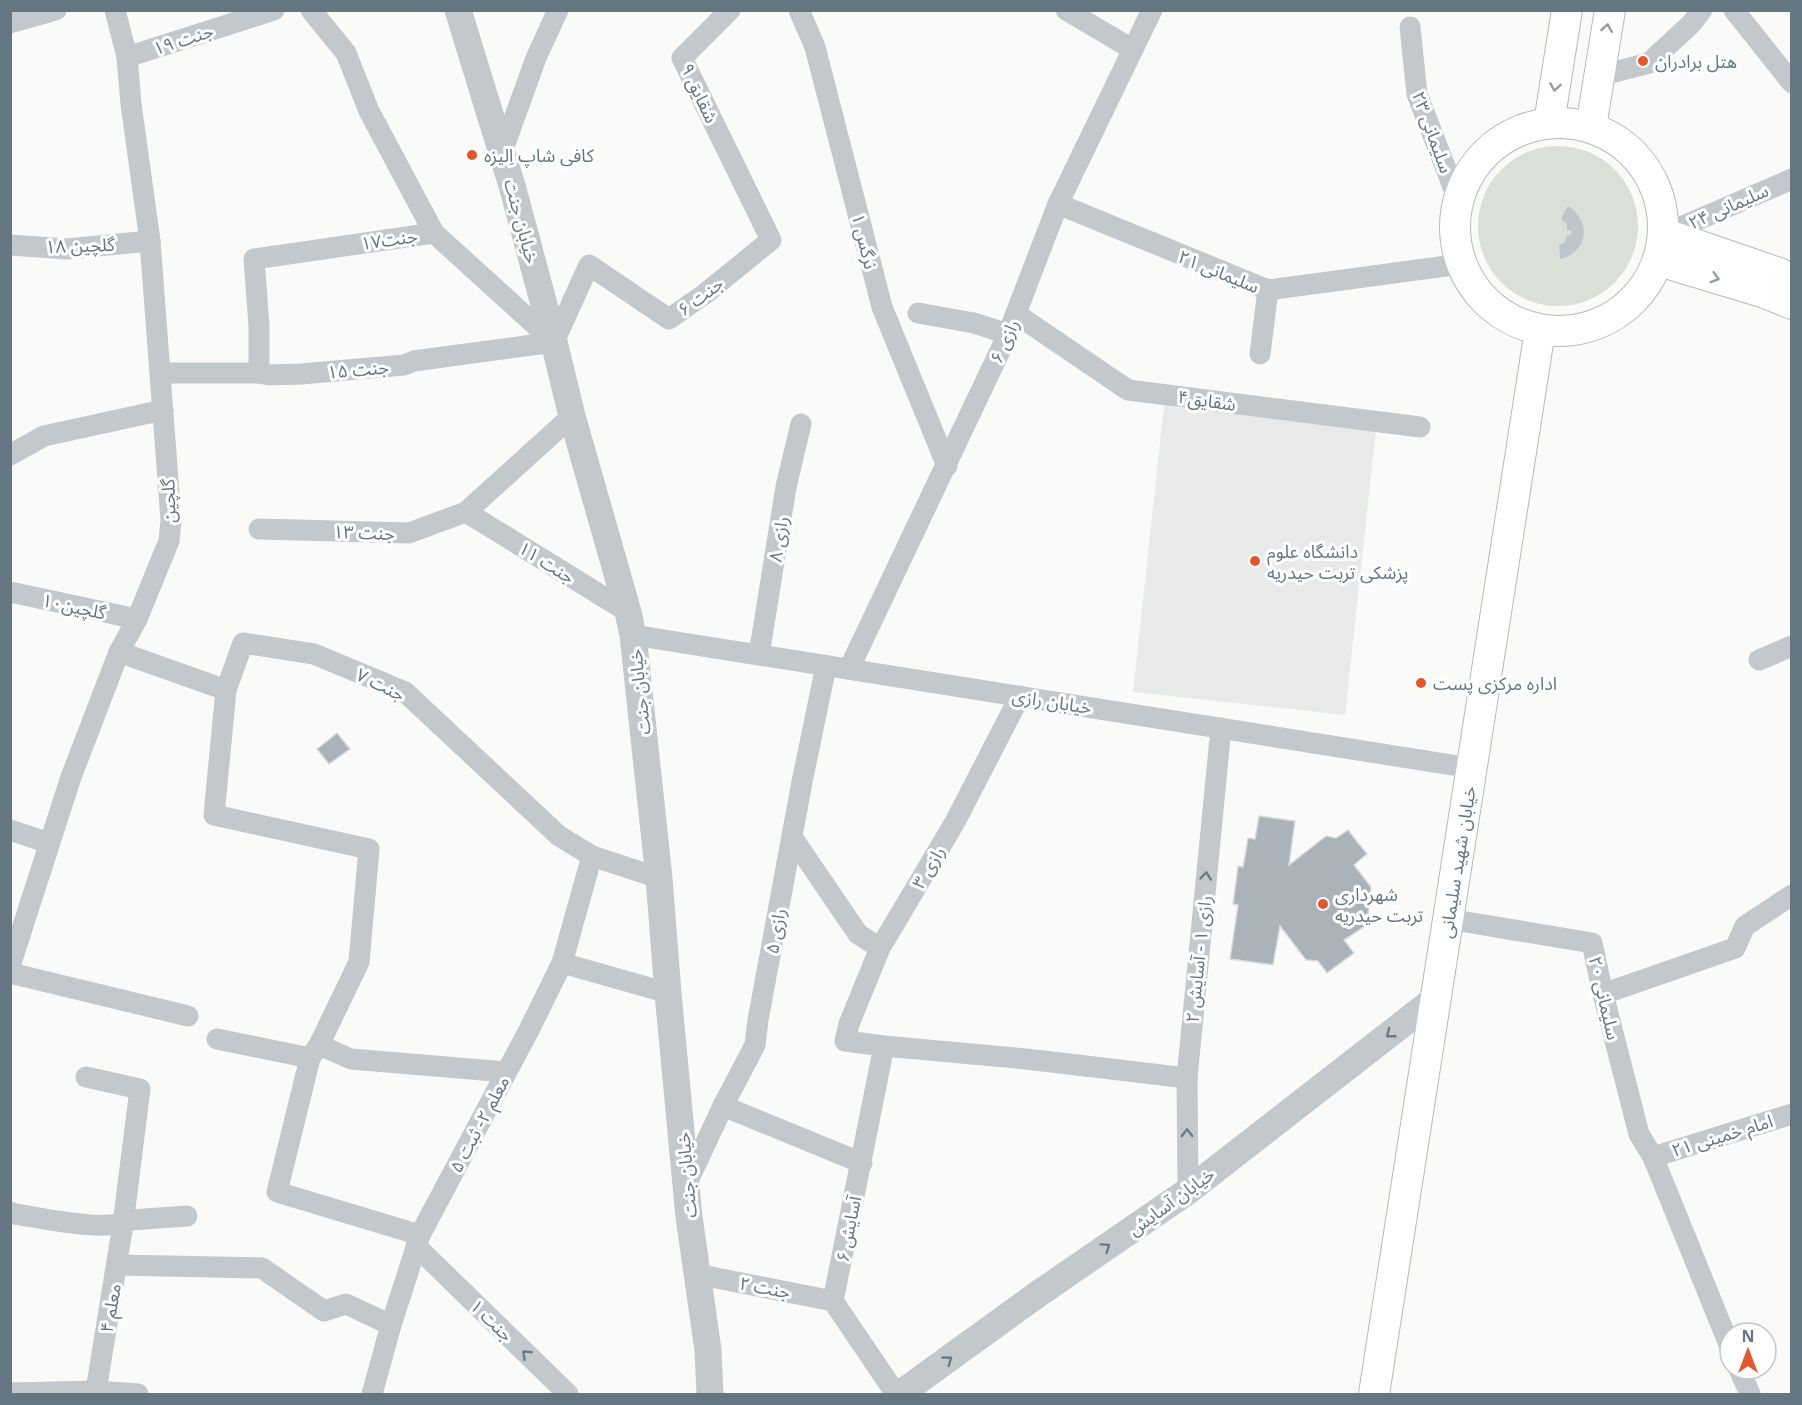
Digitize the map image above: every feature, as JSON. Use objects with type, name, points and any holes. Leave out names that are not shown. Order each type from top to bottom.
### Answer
[{"type":"main road","points":[[1550,123],[1567,10]]},
{"type":"main road","points":[[1591,127],[1610,10]]},
{"type":"main road","points":[[1550,123],[1591,127],[1616,139],[1638,157],[1653,180],[1663,206],[1662,248],[1645,288],[1625,310],[1599,324],[1570,332],[1540,330],[1514,322],[1492,308],[1474,288],[1461,264],[1454,232],[1458,200],[1467,176],[1482,155],[1502,139],[1525,128],[1550,123]]},
{"type":"main road","points":[[1662,248],[1779,273],[1791,279]]},
{"type":"main road","points":[[1662,248],[1791,304]]},
{"type":"main road","name":"خیابان شهید سلیمانی","points":[[1374,1395],[1540,330]]},
{"type":"street","points":[[10,23],[56,10]]},
{"type":"street","name":"گلچین","points":[[10,966],[71,777],[119,652],[138,619],[169,541],[171,520],[150,242],[126,57],[115,10]]},
{"type":"street","name":"جنت ۱۹","points":[[126,57],[274,10]]},
{"type":"street","points":[[310,10],[346,53],[369,111],[434,233]]},
{"type":"street","name":"خیابان جنت","points":[[458,10],[522,220],[572,416],[631,623],[659,878],[696,1274],[708,1350],[710,1394]]},
{"type":"street","points":[[502,152],[536,58],[558,10]]},
{"type":"street","name":"شقایق ۹","points":[[730,10],[682,58],[730,155]]},
{"type":"street","name":"نرگس ۱","points":[[799,10],[815,47],[882,307],[947,466]]},
{"type":"street","points":[[1066,10],[1132,49]]},
{"type":"street","name":"رازی ۶","points":[[849,669],[947,466],[1012,324],[1058,204],[1152,10]]},
{"type":"street","points":[[1599,76],[1648,63],[1691,24],[1702,10]]},
{"type":"street","points":[[1734,10],[1791,83]]},
{"type":"street","name":"سلیمانی ۲۳","points":[[1410,27],[1417,94],[1458,200]]},
{"type":"street","name":"جنت ۶","points":[[554,342],[589,265],[669,319],[706,293],[771,240],[730,155]]},
{"type":"street","name":"سلیمانی ۲۴","points":[[1662,248],[1791,178]]},
{"type":"street","name":"سلیمانی ۲۱","points":[[1058,204],[1268,290],[1461,264]]},
{"type":"street","name":"جنت۱۷","points":[[259,373],[259,326],[254,259],[434,233],[554,342]]},
{"type":"street","name":"گلچین ۱۸","points":[[10,245],[67,249],[150,242]]},
{"type":"street","points":[[1260,354],[1268,290]]},
{"type":"street","name":"شقایق۴","points":[[918,313],[974,323],[1012,324],[1128,390],[1420,427]]},
{"type":"street","name":"جنت ۱۵","points":[[161,373],[302,374],[404,365],[414,361],[554,342]]},
{"type":"street","points":[[10,455],[44,436],[163,410]]},
{"type":"street","name":"جنت ۱۳","points":[[259,529],[409,533],[466,512],[572,416]]},
{"type":"street","name":"رازی ۸","points":[[759,655],[786,487],[801,424]]},
{"type":"street","name":"جنت ۱۱","points":[[466,512],[631,623]]},
{"type":"street","name":"گلچین۱۰","points":[[10,592],[138,619]]},
{"type":"street","name":"خیابان رازی","points":[[631,623],[759,655],[1471,768]]},
{"type":"street","name":"جنت ۷","points":[[226,690],[243,643],[314,654],[405,692],[559,836],[592,856],[659,878]]},
{"type":"street","points":[[1759,660],[1791,646]]},
{"type":"street","points":[[119,652],[226,690],[214,815],[369,849],[359,962],[314,1051],[277,1192],[418,1241]]},
{"type":"street","name":"رازی ۵","points":[[687,1183],[755,1045],[792,837],[826,666]]},
{"type":"street","name":"رازی ۳","points":[[884,1046],[845,1041],[849,1024],[880,948],[954,822],[1020,696]]},
{"type":"street","name":"رازی ۱ - آسایش ۲","points":[[1188,1191],[1187,1078],[1221,728]]},
{"type":"street","points":[[10,830],[49,843]]},
{"type":"street","points":[[792,837],[858,934],[880,948]]},
{"type":"street","name":"معلم ۲- ثبت ۵","points":[[372,1395],[391,1325],[418,1241],[562,963],[592,856]]},
{"type":"street","points":[[1603,993],[1735,948],[1745,926],[1791,895]]},
{"type":"street","name":"سلیمانی ۲۰","points":[[1448,919],[1592,943],[1639,1134],[1653,1157],[1719,1321]]},
{"type":"street","points":[[562,963],[668,993]]},
{"type":"street","points":[[10,973],[188,1016]]},
{"type":"street","name":"خیابان آسایش","points":[[898,1395],[1038,1294],[1188,1191],[1436,998]]},
{"type":"street","points":[[217,1039],[314,1051],[351,1059],[506,1072]]},
{"type":"street","points":[[884,1046],[1026,1059],[1187,1078]]},
{"type":"street","name":"آسایش ۶","points":[[834,1301],[884,1046]]},
{"type":"street","name":"معلم ۴","points":[[86,1077],[140,1089],[123,1224],[96,1391]]},
{"type":"street","points":[[723,1106],[862,1163]]},
{"type":"street","name":"امام خمینی ۲۱","points":[[1653,1157],[1791,1114]]},
{"type":"street","points":[[10,1212],[99,1226],[123,1224],[131,1220],[187,1216]]},
{"type":"street","name":"جنت ۱","points":[[418,1241],[568,1395]]},
{"type":"street","points":[[117,1265],[262,1268],[324,1311],[346,1304],[391,1325]]},
{"type":"street","name":"جنت ۲","points":[[696,1274],[834,1301]]},
{"type":"street","points":[[834,1301],[898,1395]]},
{"type":"street","points":[[1744,1381],[1750,1395]]},
{"type":"street","points":[[10,1393],[96,1391],[138,1395]]},
{"type":"shaded area","points":[[1558,146],[1574,147],[1589,152],[1603,159],[1615,169],[1625,181],[1632,195],[1637,210],[1637,242],[1632,257],[1625,271],[1615,283],[1603,293],[1589,300],[1574,305],[1558,306],[1542,305],[1527,300],[1513,293],[1501,283],[1491,271],[1484,257],[1479,242],[1478,226],[1479,210],[1484,195],[1491,181],[1501,169],[1513,159],[1527,152],[1542,147]]},
{"type":"shaded area","points":[[1568,206],[1581,220],[1583,236],[1576,250],[1560,259],[1559,245],[1565,242],[1567,235],[1571,235],[1572,231],[1567,230],[1567,224],[1561,219]]},
{"type":"shaded area","name":"دانشگاه علوم پزشکی تربت حیدریه","points":[[1164,406],[1376,430],[1345,715],[1133,692]]},
{"type":"building","points":[[337,733],[350,749],[329,764],[317,749]]},
{"type":"building","points":[[1259,816],[1295,821],[1289,865],[1326,836],[1336,838],[1348,830],[1367,854],[1354,865],[1371,887],[1367,925],[1344,940],[1354,953],[1327,973],[1318,961],[1306,960],[1280,926],[1273,965],[1230,959],[1238,905],[1233,904],[1238,866],[1243,867],[1248,838],[1255,839]]},
{"type":"place","name":"هتل برادران","points":[[1643,61]]},
{"type":"place","name":"کافی شاپ اِلیزه","points":[[472,155]]},
{"type":"place","name":"دانشگاه علوم پزشکی تربت حیدریه","points":[[1255,561]]},
{"type":"place","name":"اداره مرکزی پست","points":[[1421,683]]},
{"type":"place","name":"شهرداری تربت حیدریه","points":[[1323,904]]}]
